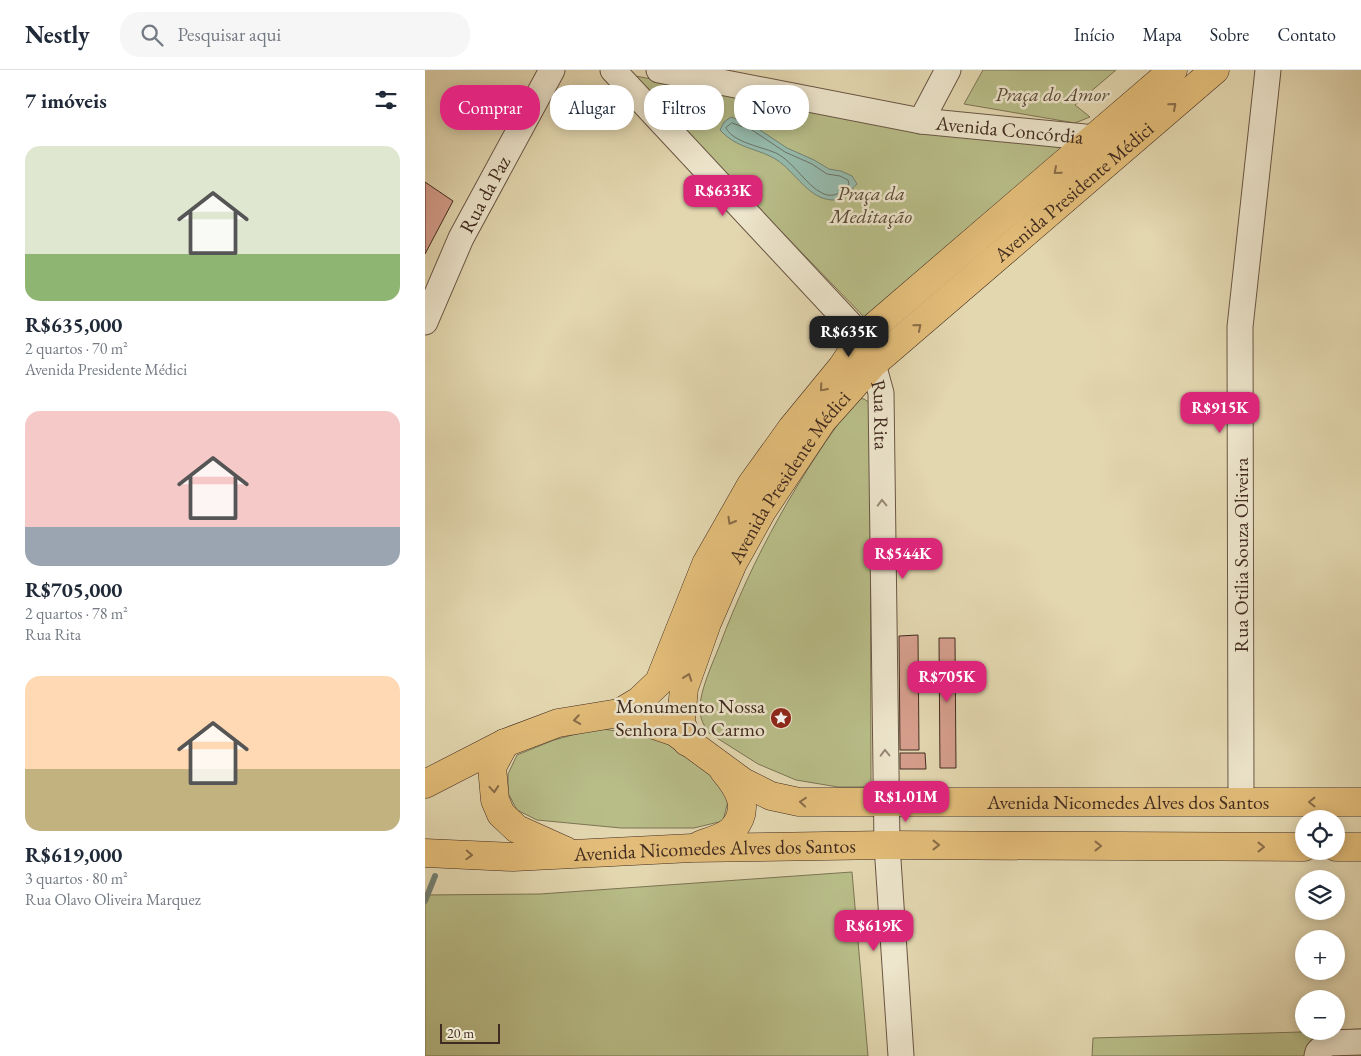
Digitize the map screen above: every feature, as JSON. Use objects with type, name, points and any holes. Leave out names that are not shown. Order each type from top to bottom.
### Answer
[{"type":"main road","name":"Avenida Presidente Médici","points":[[619,713],[639,701],[659,682],[706,564],[751,485],[792,428],[842,367],[862,337],[1173,70]]},
{"type":"main road","name":"Avenida Presidente Médici","points":[[687,742],[681,721],[684,688],[707,623],[733,563],[762,511],[822,421],[873,364],[1215,70]]},
{"type":"main road","name":"Avenida Nicomedes Alves dos Santos","points":[[425,784],[505,743],[558,723],[619,713],[675,732],[743,782],[771,796],[799,802],[1361,802]]},
{"type":"main road","points":[[505,743],[492,767],[495,800],[501,814],[517,830],[571,853]]},
{"type":"main road","points":[[692,848],[716,839],[731,830],[741,814],[743,802],[733,782],[719,765]]},
{"type":"main road","name":"Avenida Nicomedes Alves dos Santos","points":[[425,853],[513,856],[692,848],[887,845],[1295,847]]},
{"type":"main road","points":[[1345,847],[1361,847]]},
{"type":"street","name":"Rua da Paz","points":[[425,322],[461,238],[552,70]]},
{"type":"street","name":"Rua Rita","points":[[613,70],[862,337],[873,364],[881,393],[887,845],[901,1056]]},
{"type":"street","name":"Avenida Concórdia","points":[[659,70],[921,121],[1095,138]]},
{"type":"street","points":[[921,121],[948,70]]},
{"type":"street","name":"Rua Otilia Souza Oliveira","points":[[1241,802],[1240,327],[1268,70]]},
{"type":"street","points":[[1317,1056],[1318,1052],[1327,1042],[1361,1042]]},
{"type":"green space","name":"Praça do Amor","points":[[983,70],[1116,70],[1075,105],[1090,117],[1075,123],[964,104]]},
{"type":"green space","name":"Praça da Meditação","points":[[630,75],[683,85],[644,85],[644,89]]},
{"type":"green space","name":"Praça da Meditação","points":[[724,93],[734,94],[734,130],[809,130],[809,109],[918,129],[1079,145],[866,319],[683,130],[724,130]]},
{"type":"green space","points":[[857,398],[864,399],[870,403],[871,787],[838,787],[796,780],[758,764],[709,733],[700,713],[700,702],[707,678],[733,613],[762,548],[815,457]]},
{"type":"green space","points":[[598,728],[662,739],[727,787],[728,801],[723,821],[694,828],[621,828],[537,820],[517,810],[508,793],[508,774],[517,755],[554,740]]},
{"type":"green space","points":[[852,872],[868,1056],[425,1056],[425,895],[540,894]]},
{"type":"green space","points":[[1361,1029],[1361,1056],[1092,1056],[1093,1038],[1295,1032],[1295,1040],[1345,1040],[1345,1030]]},
{"type":"water","points":[[731,117],[734,118],[734,130],[760,130],[787,148],[829,169],[841,171],[852,176],[857,184],[846,195],[836,200],[816,195],[777,160],[733,141],[720,130],[724,130],[724,122]]},
{"type":"building","points":[[425,182],[453,201],[425,254]]},
{"type":"building","points":[[918,635],[919,750],[900,750],[899,636]]},
{"type":"building","points":[[939,638],[955,638],[956,768],[940,768]]},
{"type":"building","points":[[900,753],[925,753],[926,769],[900,769]]},
{"type":"waterway","points":[[425,901],[435,876]]},
{"type":"place","name":"Monumento Nossa Senhora Do Carmo","points":[[781,718]]}]
